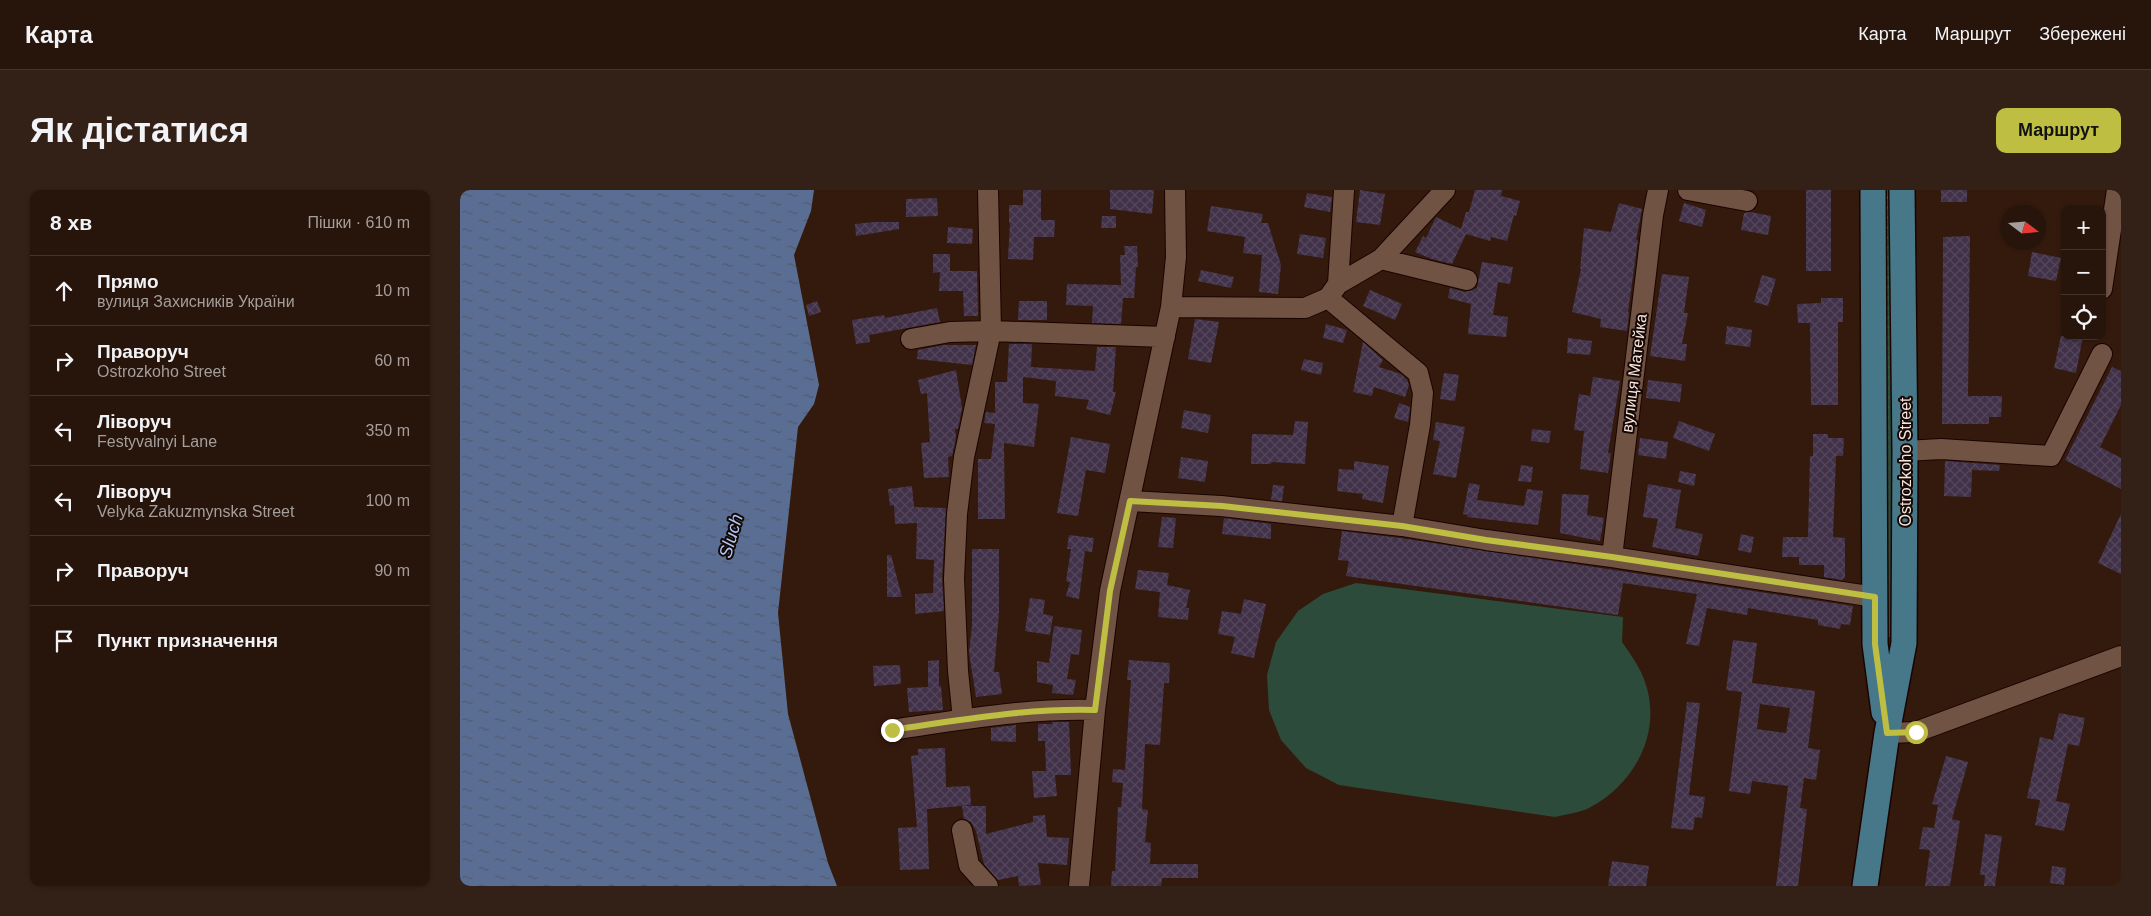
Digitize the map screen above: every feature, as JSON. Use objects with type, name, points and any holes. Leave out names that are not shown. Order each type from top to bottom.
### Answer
[{"type":"main road","name":"Ostrozkoho Street","points":[[1873,190],[1875,644],[1887,733]]},
{"type":"main road","name":"Ostrozkoho Street","points":[[1865,886],[1887,733],[1904,642],[1905,451],[1902,190]]},
{"type":"main road","points":[[1875,644],[1882,649],[1890,651],[1898,648],[1904,642]]},
{"type":"street","points":[[963,719],[958,671],[954,580],[957,514],[964,456],[991,332],[988,190]]},
{"type":"street","points":[[1079,886],[1095,710],[1110,591],[1171,307],[1176,257],[1175,190]]},
{"type":"street","points":[[1333,291],[1344,190]]},
{"type":"street","points":[[1171,307],[1305,308],[1381,259],[1445,190]]},
{"type":"street","name":"вулиця Матейка","points":[[1612,557],[1652,225],[1658,190]]},
{"type":"street","points":[[1688,190],[1747,201]]},
{"type":"street","points":[[2106,263],[2117,190]]},
{"type":"street","points":[[1381,259],[1467,280]]},
{"type":"street","points":[[1333,291],[1418,373],[1423,393],[1420,425],[1402,526]]},
{"type":"street","points":[[911,339],[950,332],[1165,337]]},
{"type":"street","points":[[1905,451],[1941,449],[2051,456],[2102,354]]},
{"type":"street","points":[[1130,501],[1222,506],[1402,526],[1875,597]]},
{"type":"street","points":[[1887,733],[1916,732],[2121,656]]},
{"type":"street","points":[[892,730],[963,719],[1054,709],[1095,710]]},
{"type":"street","points":[[962,830],[969,865],[988,886]]},
{"type":"green space","points":[[1880,190],[1896,190],[1901,637],[1882,637]]},
{"type":"green space","points":[[1356,583],[1623,617],[1622,642],[1641,671],[1650,701],[1650,720],[1647,738],[1641,755],[1631,771],[1619,786],[1589,808],[1555,817],[1339,785],[1306,768],[1281,740],[1269,710],[1267,675],[1276,642],[1298,611],[1323,594]]},
{"type":"water","name":"Sluch","points":[[460,190],[814,190],[811,211],[794,255],[819,385],[814,404],[798,427],[778,613],[788,714],[828,863],[837,886],[460,886]]},
{"type":"building","points":[[1023,190],[1041,190],[1041,220],[1055,220],[1054,237],[1034,237],[1033,260],[1008,259],[1009,205],[1023,205]]},
{"type":"building","points":[[1110,190],[1154,190],[1152,214],[1110,209]]},
{"type":"building","points":[[1360,190],[1385,194],[1380,225],[1356,222]]},
{"type":"building","points":[[1475,190],[1502,190],[1501,196],[1520,201],[1507,241],[1491,237],[1490,241],[1466,234],[1452,264],[1415,252],[1423,236],[1426,238],[1436,217],[1461,229],[1466,212],[1469,212]]},
{"type":"building","points":[[1806,190],[1831,190],[1831,271],[1806,271]]},
{"type":"building","points":[[1941,190],[1967,190],[1967,202],[1941,202]]},
{"type":"building","points":[[1307,193],[1332,197],[1330,212],[1304,207]]},
{"type":"building","points":[[937,198],[938,216],[906,217],[906,199]]},
{"type":"building","points":[[1619,203],[1642,209],[1636,240],[1638,240],[1627,331],[1600,327],[1601,319],[1572,312],[1581,269],[1584,228],[1611,232]]},
{"type":"building","points":[[1684,203],[1706,210],[1702,227],[1679,221]]},
{"type":"building","points":[[1211,206],[1263,214],[1261,223],[1268,223],[1281,265],[1278,294],[1259,292],[1262,255],[1243,253],[1245,237],[1207,231]]},
{"type":"building","points":[[1750,212],[1771,216],[1768,235],[1741,230],[1744,213]]},
{"type":"building","points":[[1102,216],[1116,216],[1116,228],[1101,228]]},
{"type":"building","points":[[899,222],[899,229],[856,236],[855,224]]},
{"type":"building","points":[[948,227],[973,229],[972,244],[947,243]]},
{"type":"building","points":[[1300,234],[1326,238],[1323,258],[1297,254]]},
{"type":"building","points":[[1970,236],[1968,396],[2002,396],[2001,417],[1989,417],[1989,424],[1942,424],[1943,237]]},
{"type":"building","points":[[1124,246],[1137,246],[1138,267],[1136,267],[1134,298],[1123,298],[1121,324],[1092,323],[1093,306],[1066,305],[1067,284],[1121,285],[1120,255],[1125,255]]},
{"type":"building","points":[[2032,252],[2061,258],[2056,281],[2028,276]]},
{"type":"building","points":[[933,254],[950,254],[950,271],[977,271],[978,316],[964,316],[963,291],[939,291],[940,272],[933,273]]},
{"type":"building","points":[[1482,262],[1513,267],[1510,284],[1498,282],[1493,315],[1508,317],[1506,337],[1468,334],[1471,304],[1448,298],[1450,288],[1465,292],[1477,288]]},
{"type":"building","points":[[1201,270],[1234,277],[1231,288],[1198,281]]},
{"type":"building","points":[[1662,274],[1689,277],[1684,313],[1688,313],[1682,344],[1687,344],[1685,361],[1650,356]]},
{"type":"building","points":[[1762,275],[1776,279],[1768,306],[1754,302]]},
{"type":"building","points":[[1370,290],[1402,304],[1395,320],[1363,306]]},
{"type":"building","points":[[1821,298],[1843,298],[1843,322],[1838,322],[1838,405],[1811,405],[1810,323],[1798,323],[1797,304],[1821,303]]},
{"type":"building","points":[[817,301],[821,312],[809,316],[806,305]]},
{"type":"building","points":[[1019,301],[1047,301],[1047,320],[1018,320]]},
{"type":"building","points":[[937,308],[940,322],[869,335],[870,342],[856,344],[852,320],[884,315],[885,318]]},
{"type":"building","points":[[1195,319],[1219,322],[1211,363],[1188,359]]},
{"type":"building","points":[[1326,324],[1347,330],[1343,343],[1323,338]]},
{"type":"building","points":[[1727,326],[1752,330],[1750,347],[1725,344]]},
{"type":"building","points":[[2061,336],[2061,340],[2082,340],[2076,373],[2054,368]]},
{"type":"building","points":[[1568,338],[1592,341],[1590,355],[1567,353]]},
{"type":"building","points":[[1363,342],[1383,360],[1379,367],[1401,374],[1407,380],[1409,385],[1405,397],[1374,387],[1372,396],[1353,392]]},
{"type":"building","points":[[1009,344],[1032,344],[1031,367],[1095,371],[1097,347],[1116,347],[1113,392],[1116,392],[1110,415],[1086,409],[1089,400],[1055,396],[1056,381],[1023,377],[1023,403],[1039,404],[1034,447],[1004,443],[1005,519],[978,519],[978,459],[991,459],[995,424],[984,423],[986,412],[995,413],[995,382],[1007,382]]},
{"type":"building","points":[[944,345],[976,345],[972,365],[917,359],[918,350]]},
{"type":"building","points":[[1304,359],[1323,363],[1321,375],[1301,370]]},
{"type":"building","points":[[2112,367],[2121,371],[2121,405],[2100,447],[2121,458],[2121,489],[2065,460]]},
{"type":"building","points":[[956,370],[962,408],[958,429],[955,429],[956,438],[952,456],[948,457],[949,477],[924,478],[921,443],[930,442],[927,393],[921,394],[918,380]]},
{"type":"building","points":[[1444,373],[1459,375],[1455,401],[1440,399]]},
{"type":"building","points":[[1593,377],[1620,381],[1608,453],[1611,453],[1608,473],[1580,469],[1584,431],[1574,430],[1579,394],[1590,396]]},
{"type":"building","points":[[1648,380],[1682,384],[1680,402],[1646,398]]},
{"type":"building","points":[[1399,403],[1410,407],[1408,422],[1394,418]]},
{"type":"building","points":[[1184,410],[1211,415],[1208,433],[1181,428]]},
{"type":"building","points":[[1295,421],[1308,422],[1305,464],[1271,462],[1271,464],[1251,464],[1252,434],[1293,435]]},
{"type":"building","points":[[1679,421],[1715,434],[1709,451],[1673,438]]},
{"type":"building","points":[[1436,422],[1465,427],[1456,478],[1433,474],[1440,441],[1433,440]]},
{"type":"building","points":[[1532,429],[1551,431],[1549,443],[1531,441]]},
{"type":"building","points":[[1813,434],[1828,434],[1828,438],[1844,438],[1843,456],[1836,456],[1833,537],[1845,538],[1845,577],[1842,580],[1824,577],[1824,565],[1799,565],[1799,557],[1782,557],[1783,537],[1808,537],[1810,456],[1813,456]]},
{"type":"building","points":[[1071,437],[1110,444],[1105,473],[1086,470],[1078,516],[1057,513]]},
{"type":"building","points":[[1640,438],[1668,442],[1666,459],[1638,455]]},
{"type":"building","points":[[1181,457],[1208,461],[1205,482],[1178,478]]},
{"type":"building","points":[[1354,461],[1389,466],[1383,503],[1362,499],[1363,494],[1337,491],[1339,469],[1354,470]]},
{"type":"building","points":[[1945,461],[2000,465],[1999,471],[1972,470],[1971,497],[1944,496]]},
{"type":"building","points":[[1521,465],[1533,467],[1531,482],[1518,481]]},
{"type":"building","points":[[1680,471],[1696,474],[1694,486],[1678,482]]},
{"type":"building","points":[[1469,483],[1480,485],[1477,500],[1524,506],[1527,489],[1543,491],[1538,525],[1467,517],[1468,515],[1463,514]]},
{"type":"building","points":[[1648,484],[1681,490],[1675,528],[1703,534],[1698,556],[1652,547],[1658,519],[1643,517]]},
{"type":"building","points":[[1273,485],[1284,486],[1282,501],[1271,500]]},
{"type":"building","points":[[912,486],[914,507],[946,508],[942,578],[944,611],[915,614],[915,594],[933,593],[934,560],[916,559],[917,523],[895,524],[894,505],[890,506],[888,489]]},
{"type":"building","points":[[1562,494],[1589,495],[1587,515],[1604,518],[1600,541],[1560,533]]},
{"type":"building","points":[[2121,514],[2121,574],[2098,563]]},
{"type":"building","points":[[1162,517],[1176,518],[1173,548],[1158,547]]},
{"type":"building","points":[[1224,518],[1271,524],[1271,539],[1222,534]]},
{"type":"building","points":[[1342,531],[1853,606],[1850,625],[1841,624],[1840,629],[1818,625],[1818,620],[1748,608],[1747,615],[1707,608],[1699,646],[1686,644],[1697,594],[1623,583],[1618,615],[1346,576],[1349,561],[1338,560]]},
{"type":"building","points":[[1741,534],[1754,537],[1751,553],[1738,550]]},
{"type":"building","points":[[1069,535],[1094,538],[1092,552],[1085,551],[1079,599],[1066,596],[1070,582],[1066,581],[1071,549],[1067,549]]},
{"type":"building","points":[[972,549],[999,549],[999,613],[994,672],[999,672],[1002,694],[976,697],[969,652],[972,626]]},
{"type":"building","points":[[887,555],[891,555],[902,597],[887,597]]},
{"type":"building","points":[[1138,570],[1169,573],[1167,585],[1190,590],[1186,608],[1189,608],[1188,620],[1158,617],[1160,592],[1135,589]]},
{"type":"building","points":[[1030,598],[1045,600],[1043,614],[1053,616],[1050,635],[1025,631]]},
{"type":"building","points":[[1244,599],[1266,604],[1254,658],[1231,653],[1235,637],[1218,634],[1222,611],[1241,614]]},
{"type":"building","points":[[1054,626],[1082,630],[1079,655],[1071,654],[1067,679],[1076,680],[1073,695],[1052,693],[1053,685],[1037,682],[1037,661],[1049,663]]},
{"type":"building","points":[[1733,640],[1757,643],[1752,683],[1815,691],[1808,748],[1820,750],[1816,780],[1804,778],[1800,808],[1807,809],[1798,886],[1776,886],[1788,786],[1752,781],[1750,794],[1729,791],[1742,692],[1726,690]],"holes":[[[1760,704],[1790,708],[1786,733],[1757,729]]]},
{"type":"building","points":[[939,660],[939,686],[941,686],[943,710],[909,712],[907,688],[928,687],[928,661]]},
{"type":"building","points":[[1129,660],[1170,663],[1169,683],[1164,683],[1160,745],[1145,744],[1142,809],[1148,810],[1145,842],[1151,843],[1150,864],[1198,864],[1198,878],[1162,878],[1161,886],[1111,886],[1112,871],[1115,871],[1118,807],[1121,807],[1123,783],[1112,782],[1113,769],[1125,770],[1131,680],[1127,680]]},
{"type":"building","points":[[900,665],[901,684],[874,686],[873,666]]},
{"type":"building","points":[[1687,702],[1700,703],[1689,795],[1705,797],[1702,818],[1695,817],[1693,830],[1671,828]]},
{"type":"building","points":[[2059,713],[2085,718],[2079,746],[2068,744],[2056,801],[2070,804],[2064,831],[2035,825],[2040,800],[2027,798],[2040,737],[2053,740]]},
{"type":"building","points":[[1052,722],[1069,722],[1071,775],[1055,775],[1057,796],[1034,798],[1032,771],[1046,771],[1045,741],[1038,741],[1038,724],[1053,724]]},
{"type":"building","points":[[1016,725],[1016,742],[991,741],[991,728]]},
{"type":"building","points":[[945,748],[946,787],[970,786],[971,805],[927,809],[929,869],[900,870],[898,828],[917,827],[911,756],[918,755],[918,749]]},
{"type":"building","points":[[1946,756],[1968,762],[1952,819],[1960,821],[1950,886],[1925,886],[1930,850],[1919,849],[1923,827],[1934,828],[1938,805],[1932,804]]},
{"type":"building","points":[[962,806],[986,806],[986,834],[1033,822],[1033,816],[1045,815],[1047,837],[1069,838],[1067,865],[1038,863],[1041,885],[1019,886],[1018,876],[998,880],[984,864],[976,831],[971,822],[964,819]]},
{"type":"building","points":[[1985,834],[2002,836],[1995,886],[1984,886],[1985,875],[1980,875]]},
{"type":"building","points":[[1612,861],[1649,866],[1646,886],[1608,886]]},
{"type":"building","points":[[2052,866],[2066,868],[2064,885],[2050,883]]},
{"type":"route","points":[[892,730],[963,719],[1054,709],[1095,710],[1110,591],[1130,501],[1222,506],[1402,526],[1875,597],[1875,644],[1887,733],[1916,732]]}]
